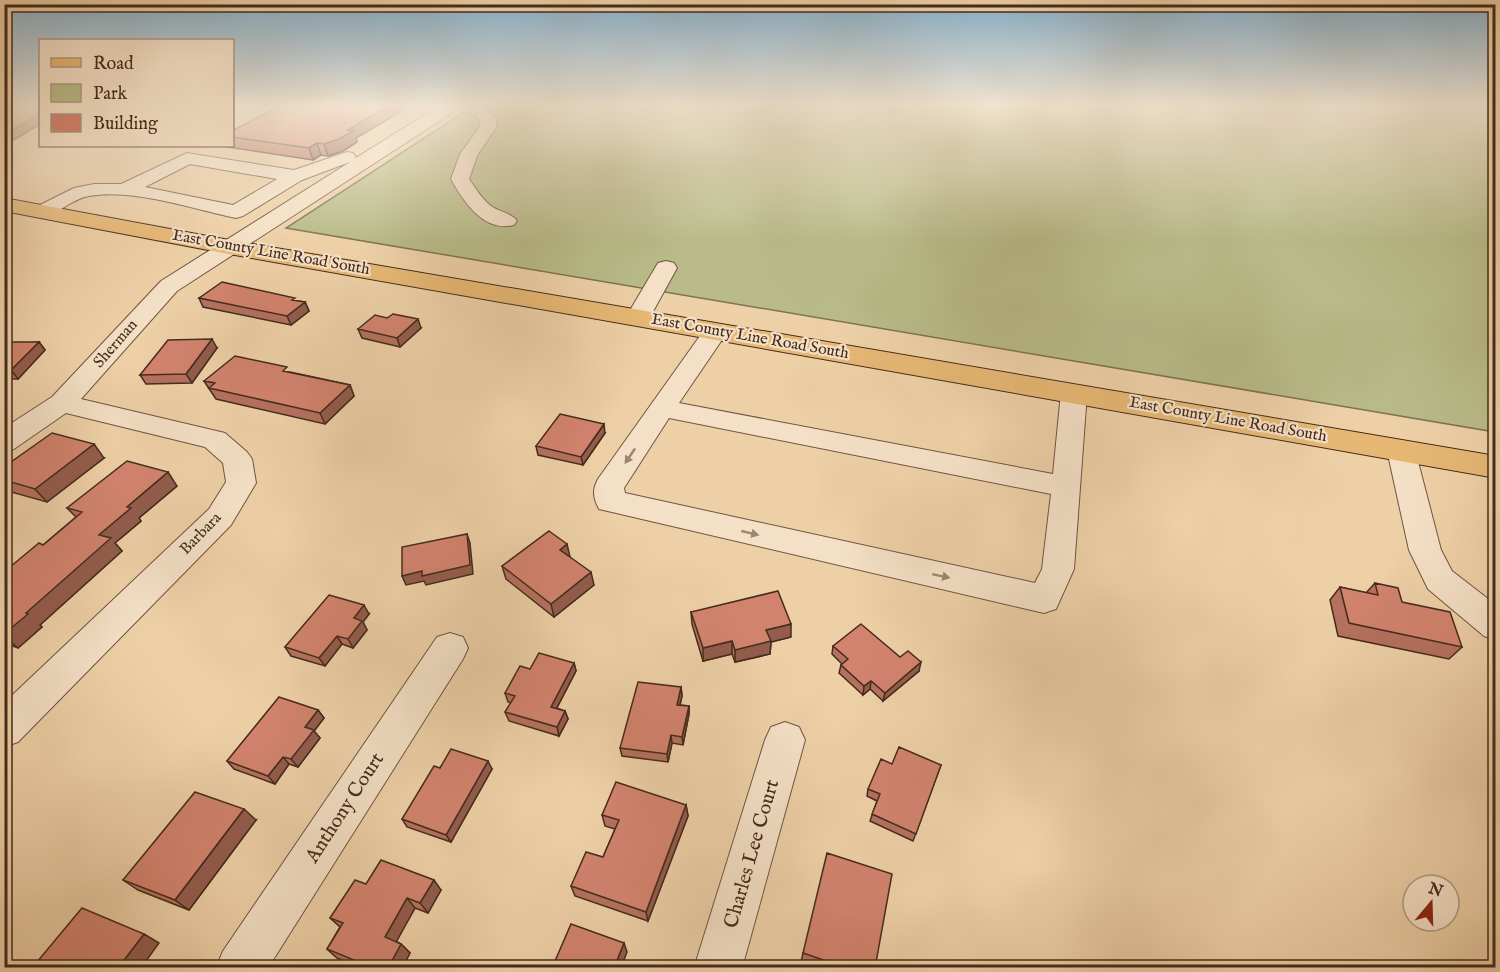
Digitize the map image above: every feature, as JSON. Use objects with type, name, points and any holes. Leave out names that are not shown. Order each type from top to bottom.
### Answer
[{"type":"main road","name":"East County Line Road South","points":[[4,204],[229,247],[1496,467]]},
{"type":"street","points":[[44,211],[74,195],[94,190],[125,190],[236,212],[295,176],[347,157],[358,150]]},
{"type":"street","name":"Sherman","points":[[4,442],[62,403],[169,286],[381,150]]},
{"type":"street","points":[[472,150],[460,179],[473,202],[489,215],[507,221]]},
{"type":"street","points":[[125,190],[187,158],[295,176]]},
{"type":"street","points":[[638,317],[666,268]]},
{"type":"street","points":[[716,331],[609,487],[610,501],[1044,599],[1058,569],[1074,393]]},
{"type":"street","name":"Barbara","points":[[4,729],[220,517],[241,483],[237,459],[215,440],[62,403]]},
{"type":"street","points":[[662,408],[1067,487]]},
{"type":"street","points":[[1401,450],[1425,550],[1440,580],[1496,626]]},
{"type":"street","name":"Anthony Court","points":[[240,968],[450,648]]},
{"type":"street","name":"Charles Lee Court","points":[[718,968],[785,740]]},
{"type":"green space","points":[[405,150],[1495,150],[1495,432],[286,228]]},
{"type":"building","points":[[222,282],[305,302],[287,316],[199,298]]},
{"type":"building","points":[[393,314],[418,319],[397,338],[358,329],[375,315],[387,318]]},
{"type":"building","points":[[212,339],[186,374],[140,375],[168,340]]},
{"type":"building","points":[[7,342],[39,342],[11,370],[4,371],[4,345]]},
{"type":"building","points":[[235,356],[287,367],[283,371],[350,385],[320,413],[209,388],[215,383],[204,381]]},
{"type":"building","points":[[560,414],[604,424],[581,457],[536,446]]},
{"type":"building","points":[[52,433],[94,444],[35,489],[4,480],[4,467]]},
{"type":"building","points":[[127,461],[168,472],[99,535],[111,538],[4,634],[4,572],[39,543],[43,545],[82,512],[67,508]]},
{"type":"building","points":[[549,531],[567,544],[560,550],[591,572],[551,604],[502,566]]},
{"type":"building","points":[[467,534],[470,565],[422,576],[422,571],[402,576],[402,547]]},
{"type":"building","points":[[1375,583],[1398,588],[1402,602],[1450,612],[1462,647],[1349,623],[1340,587],[1378,595]]},
{"type":"building","points":[[778,591],[791,624],[766,630],[771,641],[735,650],[732,641],[703,648],[691,612]]},
{"type":"building","points":[[329,595],[364,605],[354,618],[362,621],[348,639],[337,636],[319,658],[285,647]]},
{"type":"building","points":[[861,624],[900,657],[908,651],[921,662],[885,693],[871,681],[864,686],[841,665],[848,659],[833,646]]},
{"type":"building","points":[[539,653],[574,663],[551,707],[565,711],[557,727],[505,712],[515,696],[505,693],[520,666],[530,669]]},
{"type":"building","points":[[638,682],[681,687],[677,705],[689,706],[682,737],[671,735],[667,754],[620,748]]},
{"type":"building","points":[[279,697],[318,710],[305,727],[314,730],[291,759],[283,757],[268,776],[227,761]]},
{"type":"building","points":[[899,747],[941,765],[916,834],[872,814],[880,794],[868,789],[881,759],[892,764]]},
{"type":"building","points":[[451,749],[488,761],[446,835],[402,819],[434,766],[440,768]]},
{"type":"building","points":[[616,782],[686,805],[646,912],[571,886],[586,852],[603,857],[619,820],[602,815]]},
{"type":"building","points":[[195,792],[244,809],[175,900],[123,880]]},
{"type":"building","points":[[827,853],[892,874],[875,968],[847,968],[803,953]]},
{"type":"building","points":[[381,860],[434,880],[420,903],[407,898],[385,937],[401,944],[388,968],[373,968],[327,949],[343,923],[330,918],[355,880],[366,884]]},
{"type":"building","points":[[82,908],[144,934],[118,968],[32,968]]},
{"type":"building","points":[[571,924],[624,943],[614,968],[552,968]]}]
